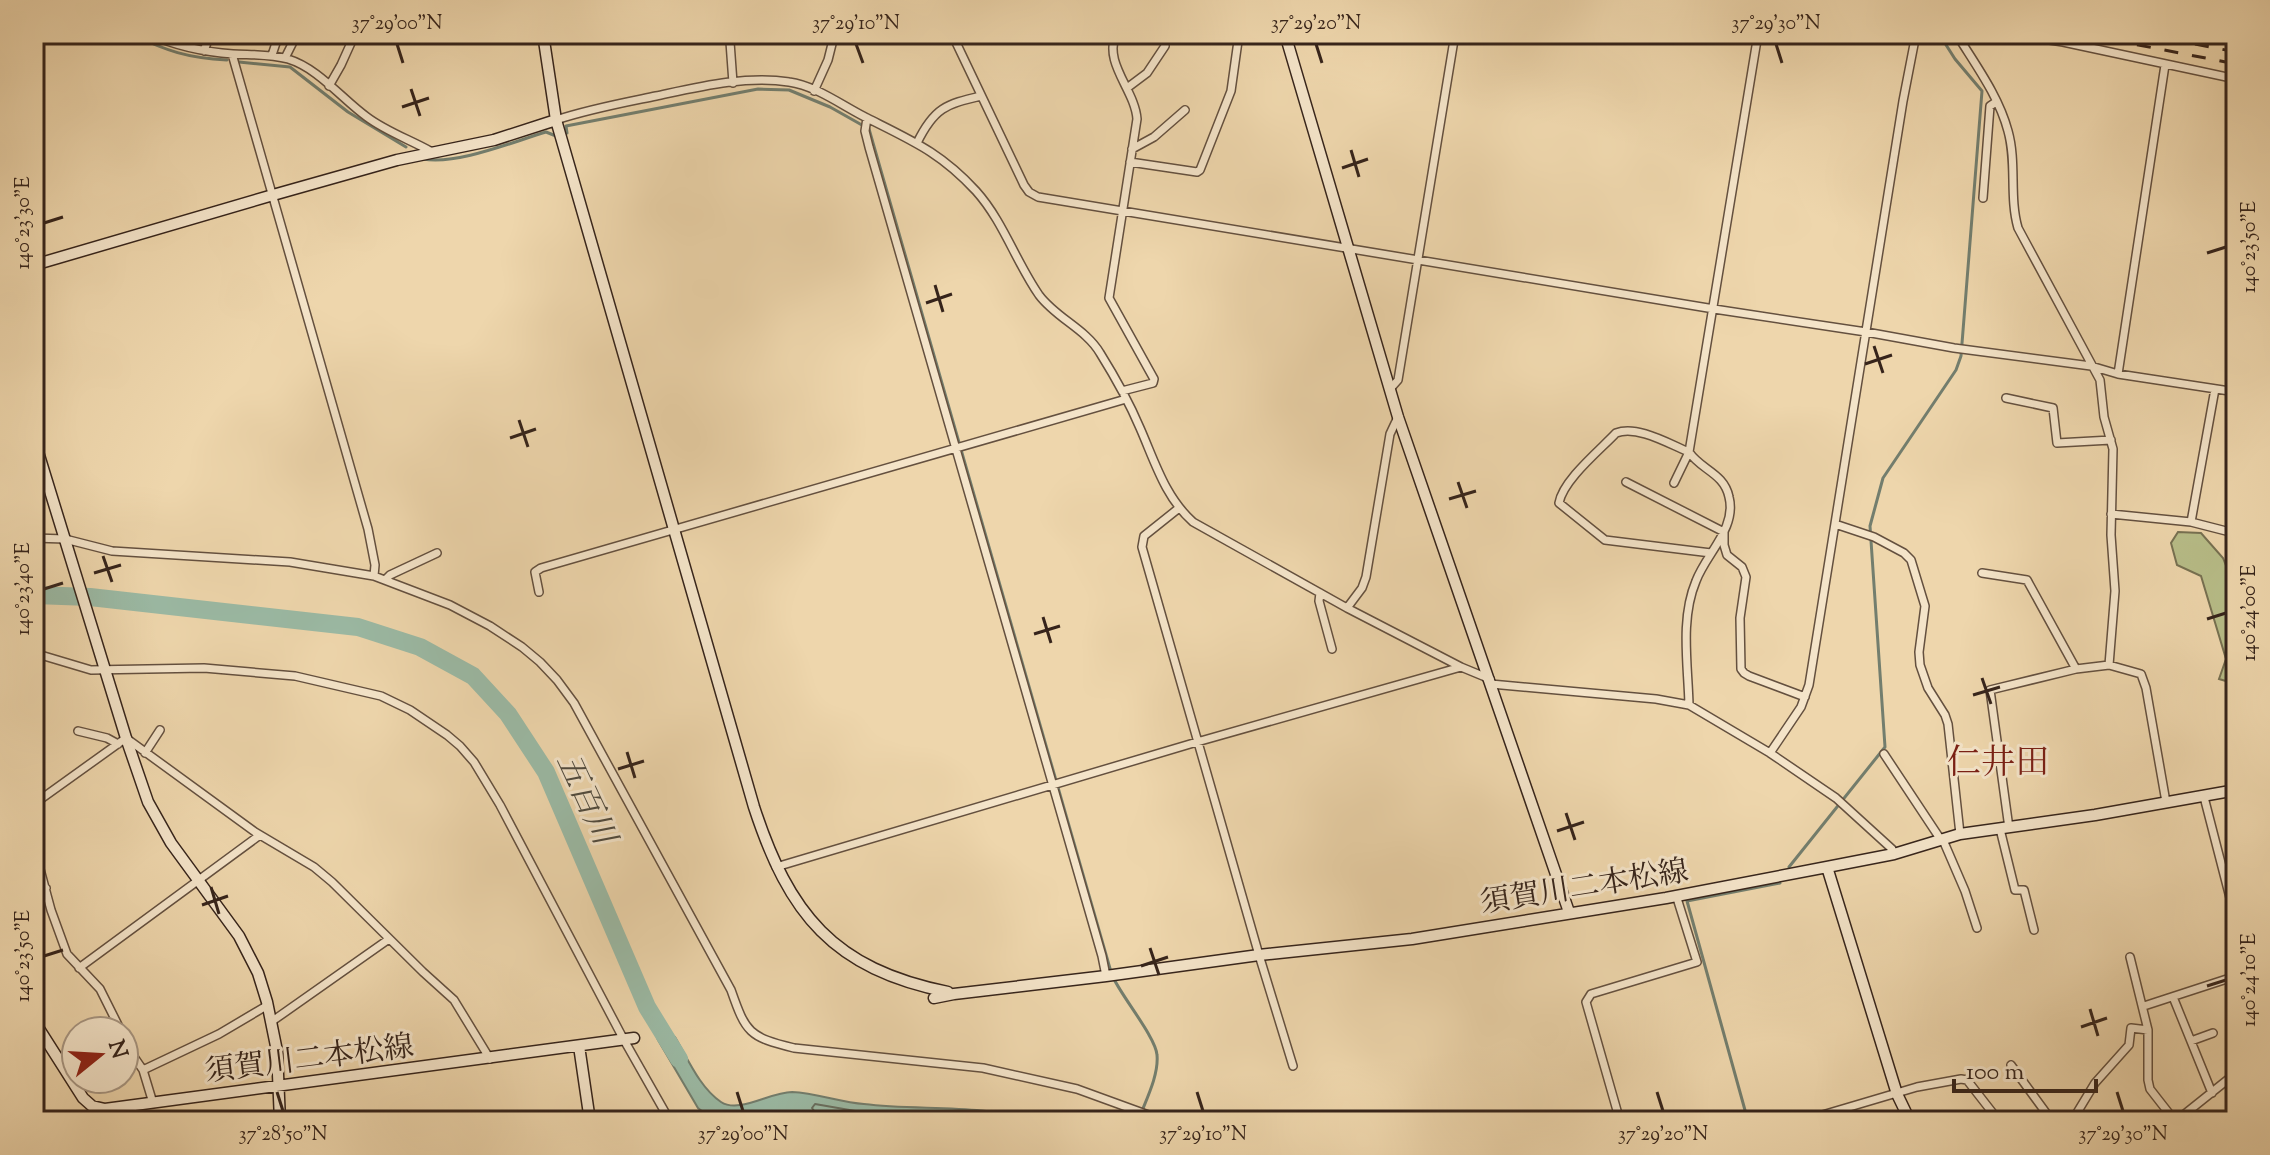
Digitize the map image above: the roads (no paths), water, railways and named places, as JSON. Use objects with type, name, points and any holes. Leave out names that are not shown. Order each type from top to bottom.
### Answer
[{"type":"street","points":[[204,51],[210,34]]},
{"type":"street","points":[[272,55],[279,34]]},
{"type":"street","points":[[285,58],[297,34]]},
{"type":"street","points":[[329,86],[355,34]]},
{"type":"street","points":[[391,34],[405,34]]},
{"type":"street","points":[[543,34],[556,120],[754,807],[776,867],[802,910],[845,952],[891,977],[954,994]]},
{"type":"street","points":[[952,34],[1029,192],[1038,197],[2236,392]]},
{"type":"street","points":[[539,592],[535,572],[541,568],[957,448],[1153,383],[1154,379],[1109,298],[1137,119],[1134,103],[1113,56],[1116,34]]},
{"type":"street","points":[[1130,162],[1200,170],[1231,91],[1239,34]]},
{"type":"street","points":[[1285,34],[1398,417],[1569,912]]},
{"type":"street","points":[[1390,389],[1398,380],[1455,34]]},
{"type":"street","points":[[1674,483],[1689,452],[1758,34]]},
{"type":"street","points":[[1770,753],[1796,714],[1809,685],[1916,34]]},
{"type":"street","points":[[1932,34],[1947,37],[2021,36],[2063,42],[2236,79]]},
{"type":"street","points":[[2195,34],[2236,40]]},
{"type":"street","points":[[151,35],[174,45],[204,51],[272,55],[301,64],[367,117],[432,152]]},
{"type":"street","points":[[1959,36],[2008,130],[2014,170],[2014,213],[2018,228],[2100,380],[2104,417],[2111,440],[2115,591],[2109,665]]},
{"type":"street","points":[[730,42],[733,83]]},
{"type":"street","points":[[814,91],[832,44]]},
{"type":"street","points":[[1127,88],[1147,73],[1165,46]]},
{"type":"street","points":[[232,54],[368,529],[374,576]]},
{"type":"street","points":[[2118,374],[2165,65]]},
{"type":"street","points":[[34,265],[273,195],[432,152],[494,140],[597,108],[699,87],[759,80],[789,82],[814,91],[917,143],[940,157],[982,198],[1038,293],[1098,349],[1124,395],[1162,480],[1179,508],[1193,522],[1347,608],[1490,681],[1689,705],[1770,753],[1836,798],[1894,854]]},
{"type":"street","points":[[917,143],[931,119],[947,105],[981,96]]},
{"type":"street","points":[[1983,198],[1990,106],[1996,102]]},
{"type":"street","points":[[1132,149],[1154,137],[1185,110]]},
{"type":"street","points":[[867,118],[865,131],[1106,976]]},
{"type":"street","points":[[2191,522],[2215,389]]},
{"type":"street","points":[[2006,398],[2053,408],[2057,443],[2111,440]]},
{"type":"street","points":[[1347,608],[1366,577],[1390,434],[1398,417]]},
{"type":"street","points":[[1689,705],[1689,601],[1696,580],[1724,532],[1730,511],[1726,486],[1689,452],[1644,434],[1619,432],[1573,477],[1562,493],[1559,503],[1605,540],[1711,553]]},
{"type":"street","points":[[34,439],[106,669],[122,741],[148,802],[171,843],[247,949],[258,973],[277,1051],[280,1121]]},
{"type":"street","points":[[1626,482],[1724,532]]},
{"type":"street","points":[[1179,508],[1144,536],[1142,547],[1293,1066]]},
{"type":"street","points":[[2111,514],[2191,522],[2230,532],[2236,553]]},
{"type":"street","points":[[1835,524],[1874,537],[1911,560],[1925,606],[1920,665],[1928,688],[1948,724],[1960,834]]},
{"type":"street","points":[[1724,532],[1727,555],[1742,567],[1746,577],[1740,618],[1741,669],[1749,676],[1805,697]]},
{"type":"street","points":[[34,538],[112,551],[290,562],[374,576],[450,605],[522,647],[557,680],[574,703],[731,990],[742,1022],[757,1036],[794,1048],[983,1068],[1077,1089],[1165,1121]]},
{"type":"street","points":[[385,580],[437,553]]},
{"type":"street","points":[[1982,573],[2027,580],[2076,669]]},
{"type":"street","points":[[1320,593],[1319,601],[1332,649]]},
{"type":"street","points":[[34,653],[91,670],[204,668],[295,676],[381,696],[410,710],[447,735],[474,762],[500,805],[629,1039],[670,1121]]},
{"type":"street","points":[[2034,930],[2024,890],[2015,890],[2004,828],[2002,762],[1990,690],[2076,669],[2109,665],[2141,674],[2166,802]]},
{"type":"street","points":[[776,867],[1461,667]]},
{"type":"street","points":[[145,753],[160,730]]},
{"type":"street","points":[[78,731],[122,741],[145,753],[260,835],[314,867],[454,1000],[490,1059]]},
{"type":"street","points":[[34,804],[122,741]]},
{"type":"street","points":[[1884,754],[1942,840],[1965,891],[1977,928]]},
{"type":"street","name":"須賀川二本松線","points":[[934,998],[1259,955],[1412,939],[1827,867],[1894,854],[1960,834],[2236,790]]},
{"type":"street","points":[[2204,797],[2236,921]]},
{"type":"street","points":[[79,968],[260,835]]},
{"type":"street","points":[[34,847],[67,954],[100,989],[113,1015]]},
{"type":"street","points":[[1827,867],[1897,1094],[1910,1121]]},
{"type":"street","points":[[34,895],[46,888]]},
{"type":"street","points":[[1620,1121],[1586,1002],[1591,994],[1697,962],[1676,895]]},
{"type":"street","points":[[271,1022],[389,939]]},
{"type":"street","points":[[2130,957],[2148,1030],[2150,1089],[2176,1121],[2236,1073]]},
{"type":"street","points":[[2144,1006],[2236,976]]},
{"type":"street","points":[[2173,997],[2212,1093]]},
{"type":"street","points":[[143,1070],[219,1034],[268,1005]]},
{"type":"street","points":[[34,1021],[83,1098],[92,1106],[95,1121]]},
{"type":"street","points":[[2072,1121],[2091,1088],[2129,1045],[2131,1028],[2148,1030]]},
{"type":"street","points":[[2191,1041],[2213,1033]]},
{"type":"street","name":"須賀川二本松線","points":[[92,1106],[105,1109],[629,1039]]},
{"type":"street","points":[[579,1046],[590,1121]]},
{"type":"street","points":[[2011,1065],[2052,1121]]},
{"type":"street","points":[[140,1066],[153,1103]]},
{"type":"street","points":[[1802,1121],[1917,1087],[1961,1079],[1967,1080],[1999,1121]]},
{"type":"water","points":[[675,1037],[707,1089],[728,1105],[737,1106],[792,1092],[864,1104],[993,1112],[1035,1121],[821,1120],[788,1112],[748,1121],[724,1121],[698,1108],[658,1040]]},
{"type":"waterway","points":[[131,34],[178,53],[227,60]]},
{"type":"waterway","points":[[1789,867],[1885,747],[1870,526],[1883,478],[1956,370],[1961,356],[1982,91],[1941,37]]},
{"type":"waterway","points":[[239,62],[290,67],[348,112],[406,147]]},
{"type":"waterway","points":[[567,133],[566,126],[758,89],[789,90],[830,107],[869,129],[1111,972]]},
{"type":"waterway","points":[[423,159],[468,156],[546,132],[556,136]]},
{"type":"waterway","name":"五百川","points":[[34,595],[90,597],[358,627],[420,647],[473,676],[508,714],[546,772],[647,1007],[679,1059]]},
{"type":"waterway","points":[[1748,1121],[1687,901],[1780,883]]},
{"type":"waterway","points":[[1114,979],[1151,1039],[1157,1055],[1154,1080],[1138,1121]]},
{"type":"railway","points":[[2082,34],[2236,64]]},
{"type":"railway","points":[[2195,44],[2236,52]]},
{"type":"district","name":"仁井田","points":[[1998,761]]}]
